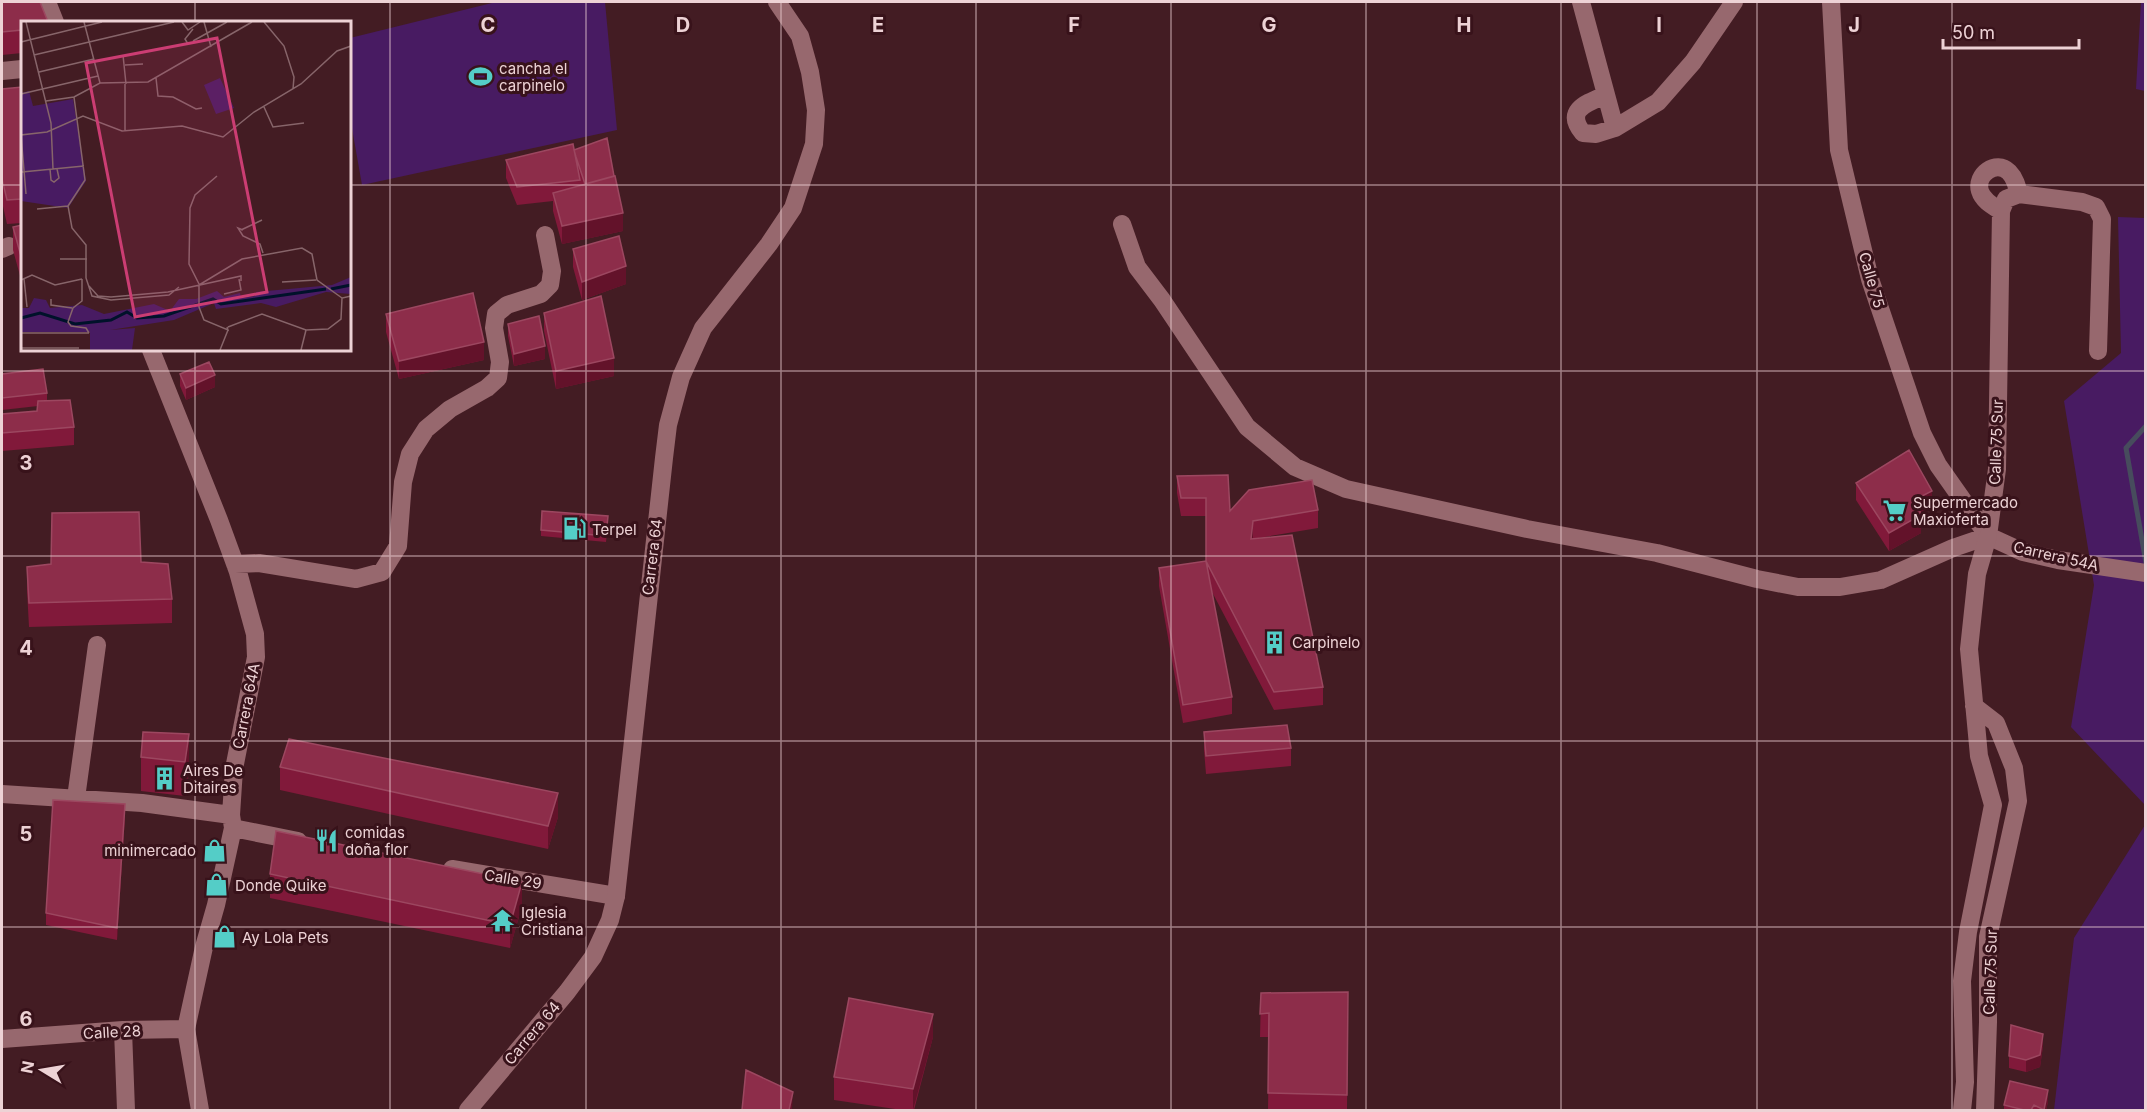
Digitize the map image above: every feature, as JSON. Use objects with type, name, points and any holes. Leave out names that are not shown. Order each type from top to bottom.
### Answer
[{"type":"street","points":[[47,2],[55,21]]},
{"type":"street","name":"Carrera 64","points":[[468,1110],[567,992],[593,957],[610,920],[616,896],[668,425],[681,377],[703,328],[769,244],[793,208],[814,144],[816,110],[810,72],[800,36],[777,2]]},
{"type":"street","points":[[1581,2],[1615,128]]},
{"type":"street","points":[[1606,96],[1582,106],[1577,112],[1575,119],[1583,133],[1590,135],[1615,128],[1658,102],[1694,62],[1734,2]]},
{"type":"street","name":"Calle 75","points":[[1831,2],[1839,150],[1870,279],[1922,433],[1938,465],[1988,536]]},
{"type":"street","points":[[2,71],[21,69]]},
{"type":"street","points":[[2019,194],[2016,182],[2005,169],[1995,166],[1986,171],[1980,180],[1980,190],[1984,198],[2001,212],[2007,199],[2019,194],[2082,202],[2096,207],[2102,219],[2098,351]]},
{"type":"street","name":"Calle 75 Sur","points":[[1962,1110],[1965,1082],[1962,981],[1968,932],[1993,805],[1979,756],[1969,649],[1977,574],[1988,536],[1997,469],[2001,212]]},
{"type":"street","points":[[1122,224],[1137,267],[1247,427],[1295,467],[1346,489],[1527,529],[1657,553],[1777,584],[1798,587],[1840,587],[1881,580],[1953,548],[1988,536]]},
{"type":"street","points":[[235,564],[259,564],[356,579],[382,572],[399,546],[403,482],[410,454],[426,429],[450,409],[487,388],[498,378],[500,362],[494,328],[496,314],[507,305],[541,294],[550,285],[552,271],[545,236]]},
{"type":"street","name":"Carrera 64A","points":[[151,351],[235,564],[255,634],[256,657],[234,769],[232,822],[218,896],[186,1029],[200,1110]]},
{"type":"street","name":"Carrera 54A","points":[[1988,536],[2023,552],[2126,572],[2145,573]]},
{"type":"street","points":[[76,798],[97,645]]},
{"type":"street","name":"Calle 75 Sur","points":[[1974,706],[1996,723],[2014,768],[2018,801],[1988,937],[1985,1110]]},
{"type":"street","points":[[1988,784],[1998,766],[2014,768]]},
{"type":"street","points":[[2,794],[142,803],[232,822],[316,844]]},
{"type":"street","name":"Calle 29","points":[[432,866],[616,896]]},
{"type":"street","name":"Calle 28","points":[[2,1039],[123,1030],[186,1029]]},
{"type":"street","points":[[123,1030],[126,1110]]},
{"type":"shaded area","name":"cancha el carpinelo","points":[[496,2],[605,2],[617,130],[362,185],[351,123],[351,38]]},
{"type":"shaded area","points":[[2141,2],[2145,2],[2145,91],[2136,89]]},
{"type":"shaded area","points":[[2118,217],[2145,218],[2145,805],[2071,727],[2094,585],[2064,401],[2121,353]]},
{"type":"shaded area","points":[[2145,825],[2145,1110],[2054,1110],[2074,938]]},
{"type":"building","points":[[2,2],[40,2],[48,21],[21,21],[21,30],[2,32]]},
{"type":"building","points":[[21,87],[21,199],[7,200],[2,179],[2,89]]},
{"type":"building","points":[[607,138],[614,176],[585,184],[574,150]]},
{"type":"building","points":[[573,144],[580,180],[517,187],[506,160]]},
{"type":"building","points":[[615,176],[623,213],[562,226],[553,193]]},
{"type":"building","points":[[21,225],[21,256],[13,227]]},
{"type":"building","points":[[619,236],[626,266],[582,282],[573,249]]},
{"type":"building","points":[[473,293],[484,342],[399,361],[386,314]]},
{"type":"building","points":[[601,296],[614,358],[556,371],[544,313]]},
{"type":"building","points":[[539,316],[545,346],[514,354],[508,324]]},
{"type":"building","points":[[209,362],[215,375],[186,388],[180,374]]},
{"type":"building","points":[[43,369],[47,393],[2,398],[2,374]]},
{"type":"building","points":[[70,400],[74,427],[2,433],[2,414],[37,411],[38,401]]},
{"type":"building","name":"Supermercado Maxioferta","points":[[1909,450],[1932,491],[1922,496],[1918,505],[1921,515],[1889,533],[1856,483]]},
{"type":"building","name":"Carpinelo","points":[[1228,475],[1230,511],[1249,490],[1312,480],[1318,510],[1253,521],[1251,539],[1292,535],[1323,687],[1274,692],[1206,561],[1206,498],[1181,498],[1177,476]]},
{"type":"building","name":"Terpel","points":[[542,511],[608,516],[606,536],[541,530]]},
{"type":"building","points":[[139,512],[141,562],[168,564],[172,599],[29,603],[27,567],[51,564],[52,513]]},
{"type":"building","points":[[1206,561],[1232,697],[1183,705],[1159,568]]},
{"type":"building","points":[[1287,725],[1291,748],[1206,756],[1204,732]]},
{"type":"building","points":[[143,732],[189,734],[185,762],[141,757]]},
{"type":"building","points":[[289,739],[558,793],[548,826],[280,767]]},
{"type":"building","points":[[53,800],[125,804],[117,928],[46,913]]},
{"type":"building","points":[[276,831],[522,882],[510,925],[270,874]]},
{"type":"building","points":[[1348,992],[1347,1095],[1268,1093],[1269,1013],[1260,1014],[1261,993]]},
{"type":"building","points":[[849,998],[933,1014],[913,1089],[834,1077]]},
{"type":"building","points":[[2011,1025],[2043,1034],[2040,1055],[2026,1060],[2009,1056]]},
{"type":"building","points":[[746,1070],[793,1092],[789,1110],[742,1110]]},
{"type":"building","points":[[2010,1081],[2048,1090],[2044,1110],[2034,1105],[2031,1110],[2024,1110],[2004,1105]]},
{"type":"waterway","points":[[2146,426],[2126,448],[2146,563]]},
{"type":"place","name":"cancha el carpinelo","points":[[481,77]]},
{"type":"place","name":"Supermercado Maxioferta","points":[[1895,511]]},
{"type":"place","name":"Terpel","points":[[574,529]]},
{"type":"place","name":"Carpinelo","points":[[1274,642]]},
{"type":"place","name":"Aires De Ditaires","points":[[165,779]]},
{"type":"place","name":"comidas doña flor","points":[[327,841]]},
{"type":"place","name":"minimercado","points":[[214,850]]},
{"type":"place","name":"Donde Quike","points":[[217,885]]},
{"type":"place","name":"Iglesia Cristiana","points":[[503,921]]},
{"type":"place","name":"Ay Lola Pets","points":[[224,937]]}]
